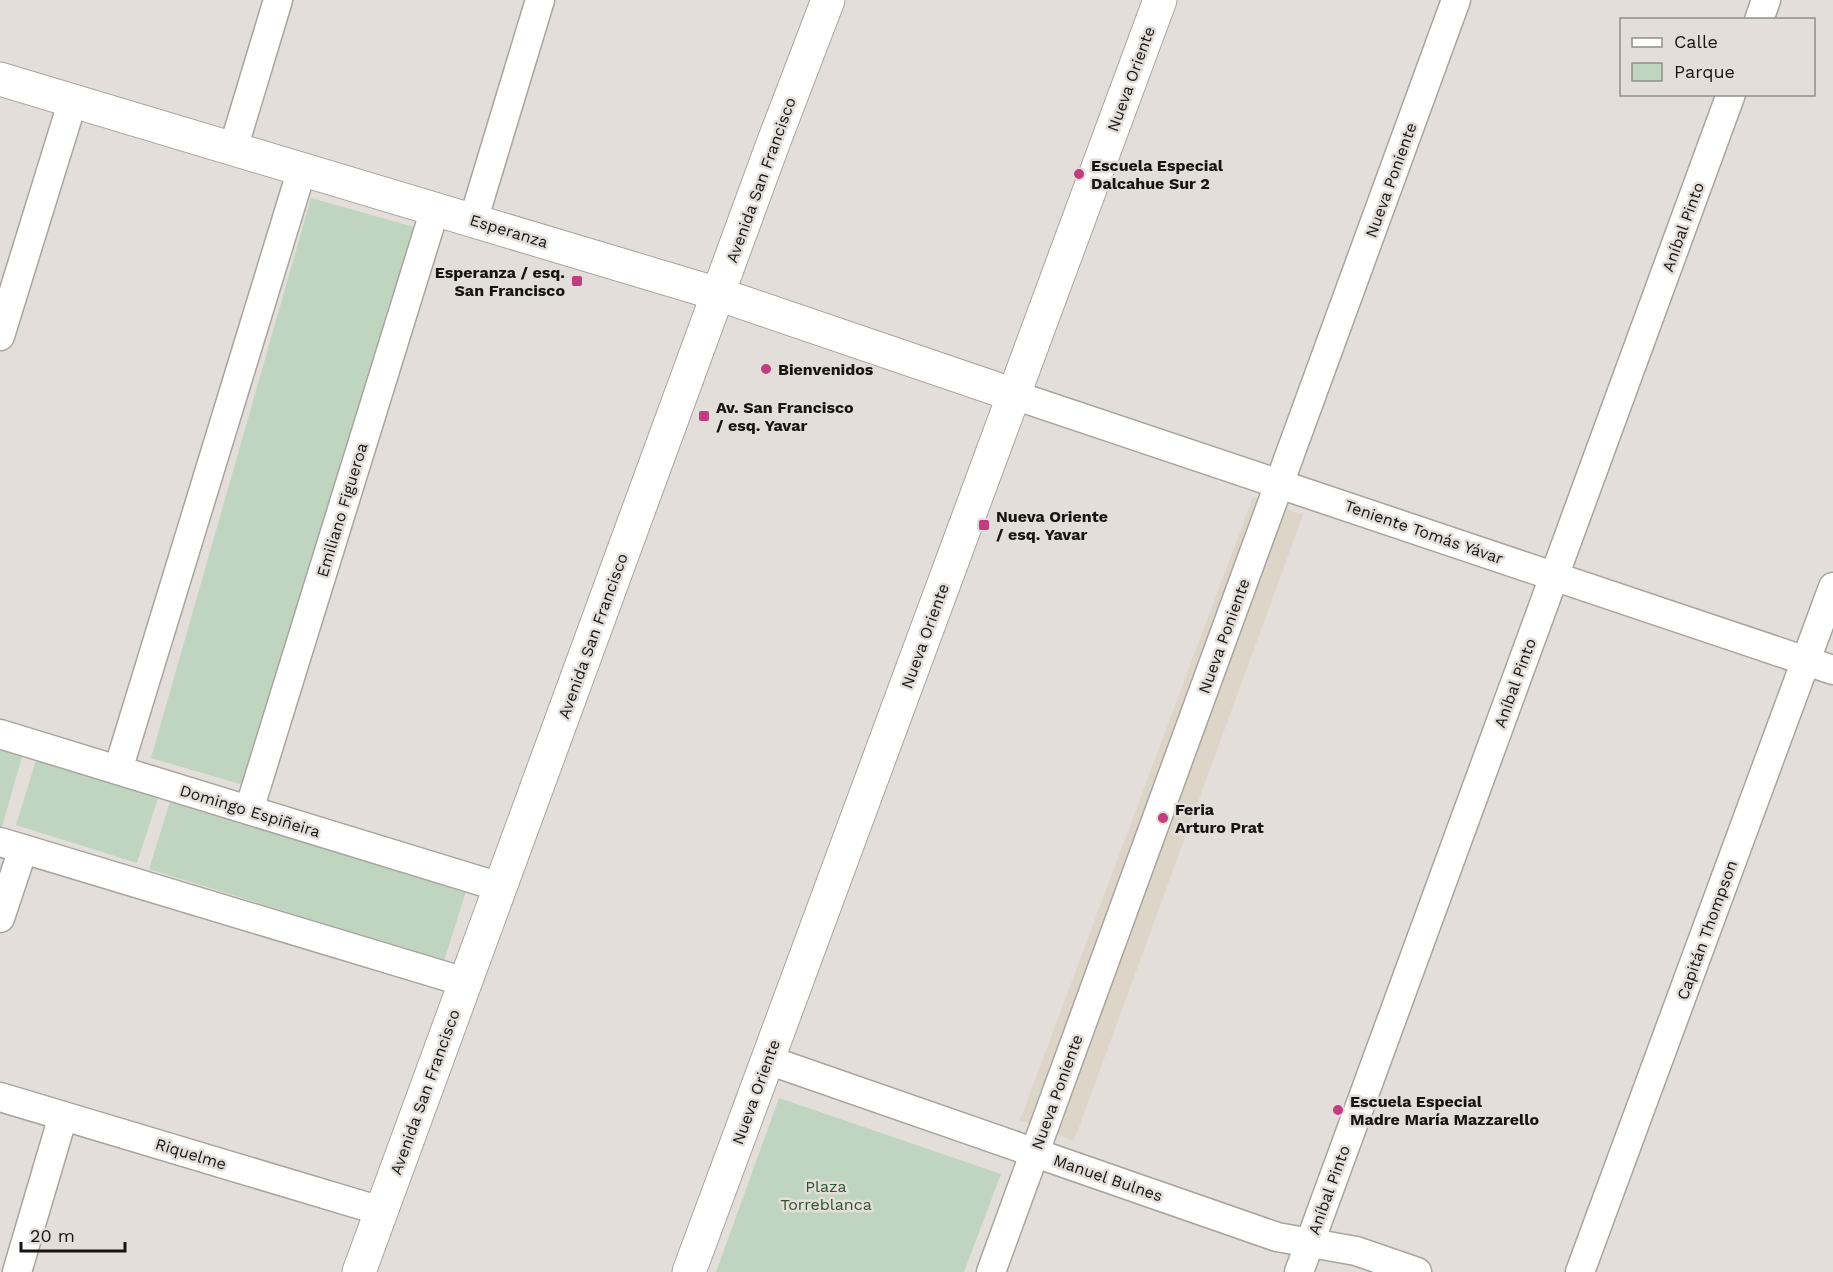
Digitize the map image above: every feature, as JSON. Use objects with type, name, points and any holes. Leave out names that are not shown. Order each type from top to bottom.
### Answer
[{"type":"main road","name":"Avenida San Francisco","points":[[359,1272],[828,0]]},
{"type":"main road","name":"Nueva Oriente","points":[[689,1272],[1160,0]]},
{"type":"main road","name":"Esperanza","points":[[0,79],[718,294],[1014,394]]},
{"type":"street","points":[[233,149],[278,0]]},
{"type":"street","points":[[473,221],[540,0]]},
{"type":"street","name":"Nueva Poniente","points":[[991,1272],[1456,0]]},
{"type":"street","points":[[1760,18],[1766,0]]},
{"type":"street","name":"Aníbal Pinto","points":[[1299,1272],[1730,96]]},
{"type":"street","points":[[0,336],[73,100]]},
{"type":"street","points":[[118,771],[302,169]]},
{"type":"street","name":"Emiliano Figueroa","points":[[249,810],[435,209]]},
{"type":"street","name":"Teniente Tomás Yávar","points":[[1014,394],[1833,670]]},
{"type":"street","name":"Capitán Thompson","points":[[1580,1272],[1833,587]]},
{"type":"street","name":"Domingo Espiñeira","points":[[0,734],[500,887]]},
{"type":"street","points":[[0,918],[11,846],[465,982]]},
{"type":"street","name":"Manuel Bulnes","points":[[768,1059],[1277,1237],[1356,1251],[1418,1272]]},
{"type":"street","name":"Riquelme","points":[[0,1097],[381,1211]]},
{"type":"street","points":[[17,1272],[63,1116]]},
{"type":"shaded area","name":"Feria Arturo Prat","points":[[1253,497],[1303,515],[1074,1141],[1020,1120]]},
{"type":"green space","points":[[311,198],[414,227],[254,788],[151,758]]},
{"type":"green space","points":[[0,739],[25,746],[2,827],[0,827]]},
{"type":"green space","points":[[38,754],[160,792],[137,863],[16,825]]},
{"type":"green space","points":[[173,792],[468,885],[444,961],[149,869]]},
{"type":"green space","name":"Plaza Torreblanca","points":[[779,1098],[1001,1174],[964,1272],[716,1272]]},
{"type":"place","name":"Escuela Especial Dalcahue Sur 2","points":[[1079,174]]},
{"type":"place","name":"Esperanza / esq. San Francisco","points":[[577,281]]},
{"type":"place","name":"Bienvenidos","points":[[766,369]]},
{"type":"place","name":"Av. San Francisco / esq. Yavar","points":[[704,416]]},
{"type":"place","name":"Nueva Oriente / esq. Yavar","points":[[984,525]]},
{"type":"place","name":"Feria Arturo Prat","points":[[1163,818]]},
{"type":"place","name":"Escuela Especial Madre María Mazzarello","points":[[1338,1110]]}]
